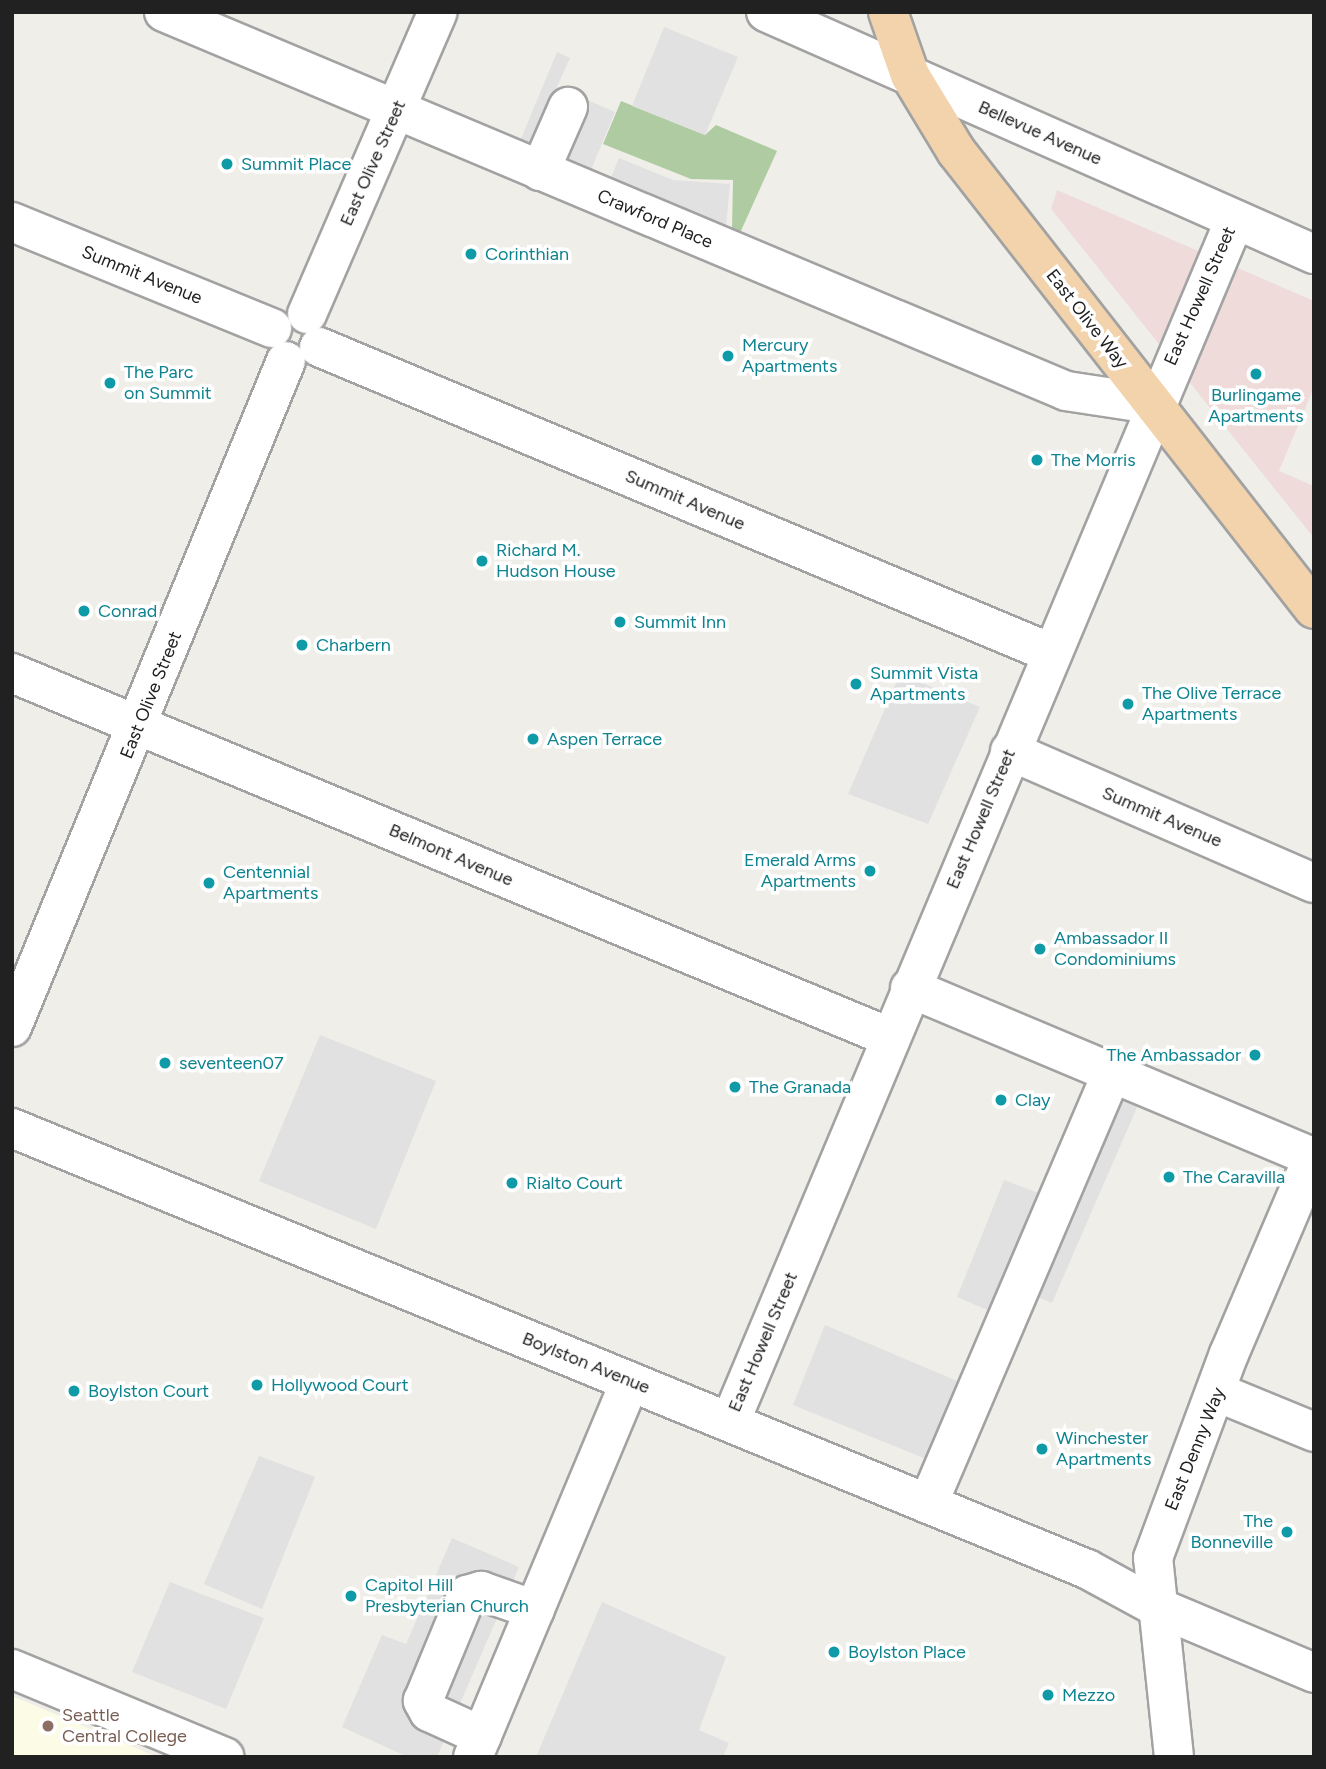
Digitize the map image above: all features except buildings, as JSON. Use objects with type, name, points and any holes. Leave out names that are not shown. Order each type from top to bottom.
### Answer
[{"type":"main road","name":"East Olive Way","points":[[888,12],[910,75],[956,151],[1314,609]]},
{"type":"street","name":"Crawford Place","points":[[164,12],[1066,391],[1152,404]]},
{"type":"street","name":"East Olive Street","points":[[12,1027],[140,726],[296,337],[438,12]]},
{"type":"street","name":"Bellevue Avenue","points":[[766,12],[1314,254]]},
{"type":"street","points":[[540,171],[568,107]]},
{"type":"street","name":"East Howell Street","points":[[731,1420],[1152,404],[1235,219]]},
{"type":"street","name":"Summit Avenue","points":[[12,222],[296,337],[1051,653]]},
{"type":"street","name":"Belmont Avenue","points":[[12,673],[889,1037]]},
{"type":"street","name":"Summit Avenue","points":[[1010,751],[1314,883]]},
{"type":"street","points":[[910,988],[1313,1157]]},
{"type":"street","points":[[928,1504],[1112,1073]]},
{"type":"street","name":"Boylston Avenue","points":[[12,1128],[731,1420],[1121,1583],[1155,1606],[1314,1673]]},
{"type":"street","name":"East Denny Way","points":[[1174,1757],[1151,1573],[1156,1543],[1219,1393],[1229,1354],[1313,1157]]},
{"type":"street","points":[[535,1610],[481,1591],[467,1595],[447,1642],[423,1701],[429,1712],[478,1746],[535,1610],[630,1381]]},
{"type":"street","points":[[1219,1393],[1314,1432]]},
{"type":"street","points":[[12,1669],[224,1757]]},
{"type":"shaded area","points":[[664,27],[738,57],[705,135],[632,106]]},
{"type":"shaded area","points":[[557,52],[570,58],[557,87],[615,112],[591,170],[520,141]]},
{"type":"shaded area","points":[[619,158],[673,180],[730,184],[726,227],[610,180]]},
{"type":"shaded area","points":[[1057,190],[1314,301],[1314,387],[1279,471],[1314,486],[1314,538],[1051,209]]},
{"type":"shaded area","points":[[900,674],[980,707],[928,824],[848,794]]},
{"type":"shaded area","points":[[320,1035],[436,1081],[376,1229],[259,1181]]},
{"type":"shaded area","points":[[1110,1093],[1138,1105],[1052,1303],[1024,1291]]},
{"type":"shaded area","points":[[1004,1180],[1041,1194],[992,1312],[957,1297]]},
{"type":"shaded area","points":[[825,1325],[962,1383],[931,1461],[793,1405]]},
{"type":"shaded area","points":[[259,1456],[315,1477],[262,1609],[204,1584]]},
{"type":"shaded area","points":[[452,1538],[519,1567],[437,1757],[408,1757],[342,1727],[382,1635],[406,1644]]},
{"type":"shaded area","points":[[170,1582],[264,1618],[226,1709],[132,1672]]},
{"type":"shaded area","points":[[602,1602],[726,1657],[699,1730],[729,1743],[723,1757],[536,1757]]},
{"type":"shaded area","name":"Seattle Central College","points":[[12,1696],[157,1757],[12,1757]]},
{"type":"green space","points":[[621,101],[705,135],[716,125],[777,151],[740,233],[732,230],[733,180],[691,179],[603,144]]},
{"type":"place","name":"Summit Place","points":[[227,164]]},
{"type":"place","name":"Corinthian","points":[[471,254]]},
{"type":"place","name":"Mercury Apartments","points":[[728,356]]},
{"type":"place","name":"Burlingame Apartments","points":[[1256,374]]},
{"type":"place","name":"The Parc on Summit","points":[[110,383]]},
{"type":"place","name":"The Morris","points":[[1037,460]]},
{"type":"place","name":"Richard M. Hudson House","points":[[482,561]]},
{"type":"place","name":"Conrad","points":[[84,611]]},
{"type":"place","name":"Summit Inn","points":[[620,622]]},
{"type":"place","name":"Charbern","points":[[302,645]]},
{"type":"place","name":"Summit Vista Apartments","points":[[856,684]]},
{"type":"place","name":"The Olive Terrace Apartments","points":[[1128,704]]},
{"type":"place","name":"Aspen Terrace","points":[[533,739]]},
{"type":"place","name":"Emerald Arms Apartments","points":[[870,871]]},
{"type":"place","name":"Centennial Apartments","points":[[209,883]]},
{"type":"place","name":"Ambassador II Condominiums","points":[[1040,949]]},
{"type":"place","name":"The Ambassador","points":[[1255,1055]]},
{"type":"place","name":"seventeen07","points":[[165,1063]]},
{"type":"place","name":"The Granada","points":[[735,1087]]},
{"type":"place","name":"Clay","points":[[1001,1100]]},
{"type":"place","name":"The Caravilla","points":[[1169,1177]]},
{"type":"place","name":"Rialto Court","points":[[512,1183]]},
{"type":"place","name":"Hollywood Court","points":[[257,1385]]},
{"type":"place","name":"Boylston Court","points":[[74,1391]]},
{"type":"place","name":"Winchester Apartments","points":[[1042,1449]]},
{"type":"place","name":"The Bonneville","points":[[1287,1532]]},
{"type":"place","name":"Capitol Hill Presbyterian Church","points":[[351,1596]]},
{"type":"place","name":"Boylston Place","points":[[834,1652]]},
{"type":"place","name":"Mezzo","points":[[1048,1695]]},
{"type":"place","name":"Seattle Central College","points":[[48,1726]]}]
